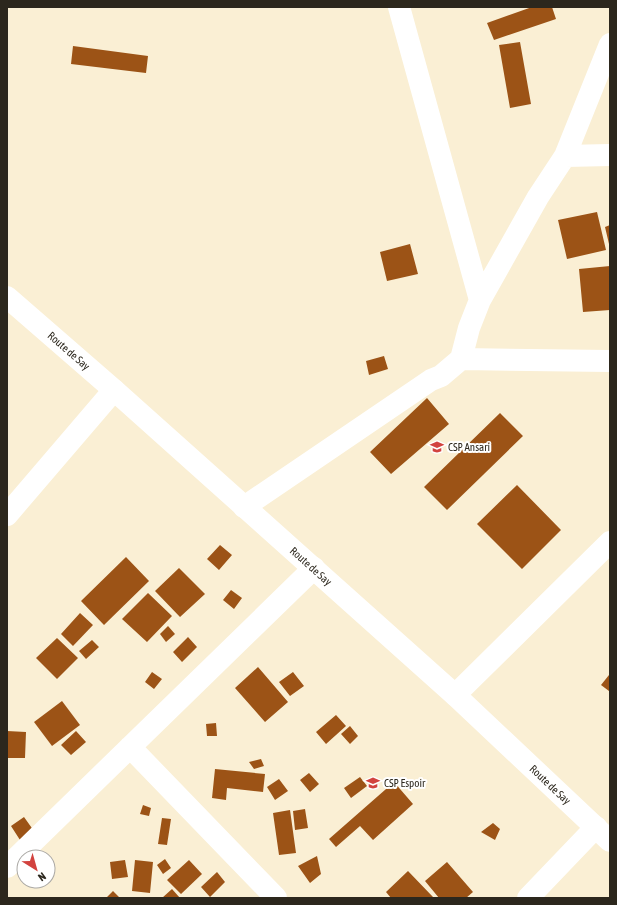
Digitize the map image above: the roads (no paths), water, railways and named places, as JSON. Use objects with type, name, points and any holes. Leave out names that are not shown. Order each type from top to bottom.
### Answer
[{"type":"street","points":[[399,7],[480,300]]},
{"type":"street","points":[[244,507],[431,380],[441,376],[462,359],[469,328],[480,300],[538,197],[565,156],[610,44]]},
{"type":"street","points":[[565,156],[610,155]]},
{"type":"street","name":"Route de Say","points":[[7,297],[114,390],[455,695],[603,834]]},
{"type":"street","points":[[462,359],[610,361]]},
{"type":"street","points":[[7,515],[114,390]]},
{"type":"street","points":[[455,695],[610,542]]},
{"type":"street","points":[[7,867],[314,568]]},
{"type":"street","points":[[130,747],[276,898]]},
{"type":"street","points":[[528,898],[603,834]]},
{"type":"place","name":"CSP Ansari","points":[[437,447]]},
{"type":"place","name":"CSP Espoir","points":[[373,783]]}]
